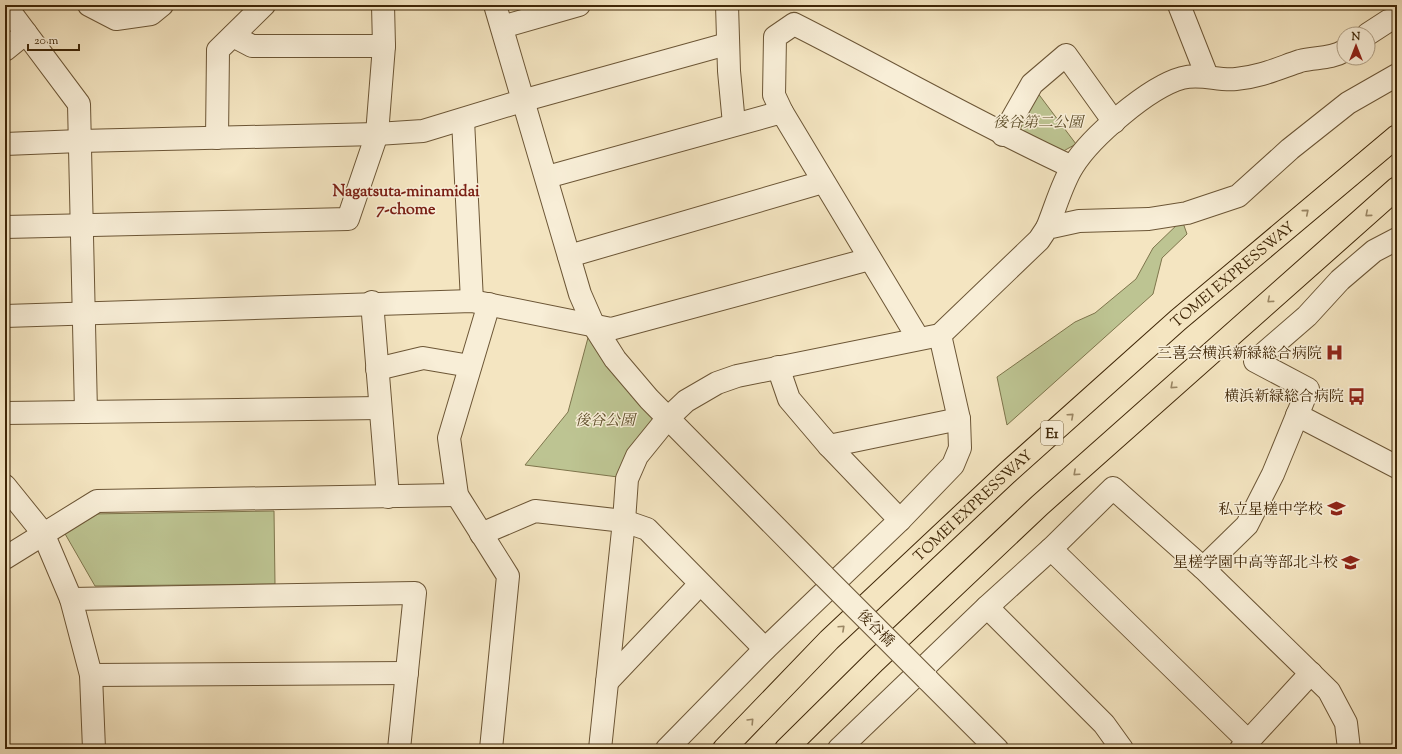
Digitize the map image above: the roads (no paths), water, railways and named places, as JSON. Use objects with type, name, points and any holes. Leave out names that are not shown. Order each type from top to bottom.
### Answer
[{"type":"highway","name":"TOMEI EXPRESSWAY","points":[[724,749],[829,640],[1007,473],[1178,320],[1397,136]]},
{"type":"highway","points":[[786,749],[875,661],[1040,505],[1397,188]]},
{"type":"street","points":[[5,5],[79,104],[86,412]]},
{"type":"street","points":[[89,5],[116,19],[151,14],[162,5]]},
{"type":"street","points":[[216,138],[218,50],[264,5]]},
{"type":"street","points":[[5,227],[348,223],[377,134],[384,46],[383,5]]},
{"type":"street","name":"後谷橋","points":[[495,5],[525,100],[580,294],[594,326],[615,359],[667,419],[997,749]]},
{"type":"street","points":[[502,27],[579,5]]},
{"type":"street","points":[[727,5],[727,44],[734,124]]},
{"type":"street","points":[[1179,5],[1208,76]]},
{"type":"street","points":[[1376,29],[1388,21],[1397,20]]},
{"type":"street","points":[[918,338],[782,112],[774,95],[776,37],[794,24],[861,58],[1003,135],[1072,167]]},
{"type":"street","points":[[5,50],[26,33]]},
{"type":"street","points":[[232,36],[252,46],[384,46]]},
{"type":"street","points":[[5,144],[377,134],[423,131],[464,120],[525,100],[727,44]]},
{"type":"street","points":[[1003,135],[1032,84],[1066,55],[1114,122]]},
{"type":"street","points":[[600,749],[624,521],[626,479],[637,456],[667,419],[686,401],[717,383],[778,367],[940,334],[1039,240],[1047,228],[1072,167],[1088,144],[1154,90],[1182,78],[1208,76],[1235,80],[1262,76],[1301,61],[1336,55]]},
{"type":"street","points":[[1047,228],[1079,221],[1149,219],[1191,212],[1238,196],[1290,149],[1348,103],[1397,75]]},
{"type":"street","points":[[547,177],[734,124],[782,112]]},
{"type":"street","points":[[464,120],[481,302],[470,366],[449,438],[457,495],[508,576],[491,749]]},
{"type":"street","points":[[569,256],[823,182]]},
{"type":"street","points":[[1203,568],[1247,525],[1273,474],[1308,389],[1255,361],[1307,316],[1340,280],[1374,252],[1397,239]]},
{"type":"street","points":[[5,316],[84,314],[348,296],[372,302],[481,302],[611,329],[870,259]]},
{"type":"street","points":[[372,302],[388,497]]},
{"type":"street","points":[[667,749],[765,649],[900,520],[953,465],[960,448],[959,419],[940,334]]},
{"type":"street","points":[[377,369],[423,358],[470,366]]},
{"type":"street","points":[[778,367],[789,399],[829,446],[900,520]]},
{"type":"street","points":[[5,413],[380,408]]},
{"type":"street","points":[[1297,415],[1397,467]]},
{"type":"street","points":[[829,446],[959,419]]},
{"type":"street","points":[[5,486],[43,533],[71,599],[90,674],[94,749]]},
{"type":"street","points":[[839,749],[987,607],[1051,549],[1113,488],[1203,568],[1329,691],[1346,723],[1349,749]]},
{"type":"street","points":[[5,558],[43,533],[97,501],[457,495]]},
{"type":"street","points":[[481,534],[535,511],[624,521],[647,529],[765,649]]},
{"type":"street","points":[[1051,549],[1245,746],[1311,673]]},
{"type":"street","points":[[607,682],[700,584]]},
{"type":"street","points":[[71,599],[415,593],[399,749]]},
{"type":"street","points":[[987,607],[1104,724],[1122,749]]},
{"type":"street","points":[[90,674],[407,672]]},
{"type":"place","name":"三喜会横浜新緑総合病院","points":[[1335,353]]},
{"type":"place","name":"横浜新緑総合病院","points":[[1357,396]]},
{"type":"place","name":"私立星槎中学校","points":[[1336,509]]},
{"type":"place","name":"星槎学園中高等部北斗校","points":[[1351,562]]},
{"type":"district","name":"Nagatsuta-minamidai 7-chome","points":[[406,199]]},
{"type":"park label","name":"後谷第二公園","points":[[1038,122]]},
{"type":"park label","name":"後谷公園","points":[[605,420]]}]
